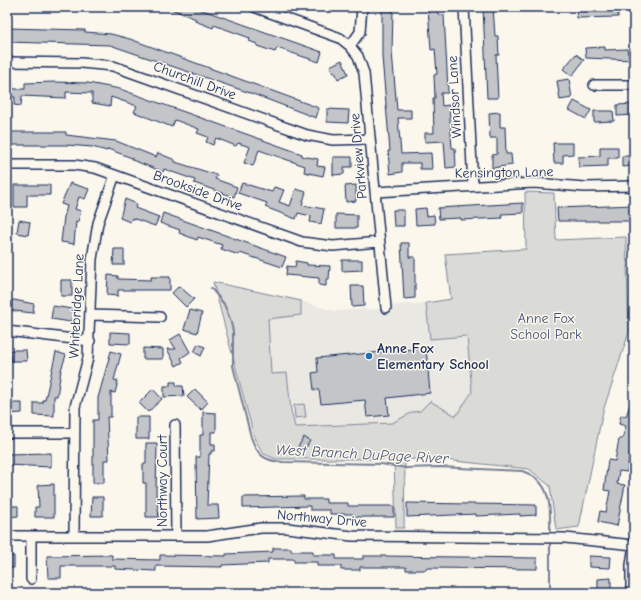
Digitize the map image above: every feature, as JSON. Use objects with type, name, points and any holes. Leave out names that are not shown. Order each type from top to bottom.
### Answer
[{"type":"street","points":[[254,7],[340,38],[350,46],[360,32],[362,7]]},
{"type":"street","name":"Windsor Lane","points":[[464,7],[473,186]]},
{"type":"street","name":"Parkview Drive","points":[[350,46],[358,56],[363,67],[386,308]]},
{"type":"street","name":"Churchill Drive","points":[[7,62],[81,62],[113,66],[307,135],[333,140],[370,139]]},
{"type":"street","points":[[594,85],[634,85]]},
{"type":"street","name":"Brookside Drive","points":[[7,165],[82,166],[115,175],[302,242],[333,246],[379,242]]},
{"type":"street","name":"Whitebridge Lane","points":[[74,536],[74,433],[76,399],[88,358],[90,341],[91,273],[95,239],[98,223],[115,175]]},
{"type":"street","name":"Kensington Lane","points":[[375,192],[539,183],[589,188],[634,186]]},
{"type":"street","points":[[90,315],[160,317]]},
{"type":"street","points":[[7,331],[90,341]]},
{"type":"street","name":"Northway Court","points":[[175,425],[176,536]]},
{"type":"street","points":[[7,433],[74,433]]},
{"type":"street","name":"Northway Drive","points":[[7,536],[207,536],[261,528],[287,528],[352,536],[539,537],[586,539],[634,545]]},
{"type":"street","points":[[31,536],[31,579]]},
{"type":"street","points":[[631,593],[631,565],[634,545]]},
{"type":"shaded area","name":"Anne Fox Elementary School","points":[[301,301],[334,311],[376,309],[395,305],[426,303],[430,339],[467,335],[472,392],[456,416],[430,401],[420,411],[413,412],[392,423],[295,427],[287,373],[271,374],[268,318],[301,315]]},
{"type":"green space","name":"Anne Fox School Park","points":[[525,192],[554,193],[556,240],[626,237],[629,332],[603,411],[579,527],[556,530],[550,486],[529,469],[445,460],[405,459],[404,528],[396,528],[394,459],[276,459],[264,454],[255,440],[213,282],[301,301],[301,315],[268,319],[271,374],[287,373],[291,410],[295,427],[392,423],[413,412],[420,411],[430,401],[456,416],[472,392],[467,336],[430,339],[426,303],[451,299],[445,254],[526,249]]},
{"type":"green space","points":[[304,404],[306,417],[295,418],[294,405]]},
{"type":"building","points":[[166,7],[194,7],[322,52],[319,62],[277,48],[275,52],[257,46],[257,44],[249,41],[250,38],[214,25],[213,28],[195,21],[196,19]]},
{"type":"building","points":[[437,7],[438,15],[444,15],[447,70],[448,93],[441,93],[442,106],[449,105],[452,148],[455,148],[456,167],[446,168],[444,141],[425,142],[425,133],[434,133],[434,75],[437,74],[435,49],[431,50],[428,8]]},
{"type":"building","points":[[483,7],[493,7],[495,36],[498,36],[499,55],[496,55],[498,98],[487,98]]},
{"type":"building","points":[[618,7],[618,17],[577,18],[576,8]]},
{"type":"building","points":[[382,10],[393,10],[392,52],[397,110],[411,110],[411,118],[398,118],[401,154],[431,153],[432,169],[420,169],[420,163],[402,163],[402,172],[390,174],[388,151],[390,151],[382,57]]},
{"type":"building","points":[[7,28],[85,30],[85,32],[111,34],[130,39],[319,108],[316,118],[253,94],[110,45],[7,42]]},
{"type":"building","points":[[605,47],[605,50],[627,49],[628,54],[634,54],[634,60],[586,58],[585,48]]},
{"type":"building","points":[[576,54],[584,60],[572,76],[563,69]]},
{"type":"building","points":[[342,60],[348,74],[338,79],[330,66]]},
{"type":"building","points":[[569,79],[572,98],[560,100],[557,81]]},
{"type":"building","points":[[7,82],[13,82],[13,89],[25,89],[25,83],[55,82],[88,83],[120,89],[302,154],[302,156],[318,159],[317,166],[325,167],[323,176],[304,172],[305,166],[259,150],[253,166],[244,163],[250,147],[238,143],[236,146],[216,138],[213,145],[206,142],[208,137],[197,133],[199,129],[175,120],[172,127],[134,112],[137,106],[111,97],[110,106],[92,103],[92,93],[66,92],[66,98],[22,96],[21,106],[14,105],[15,97],[7,97]]},
{"type":"building","points":[[574,101],[591,110],[586,119],[569,110]]},
{"type":"building","points":[[634,104],[634,115],[617,116],[617,105]]},
{"type":"building","points":[[327,109],[349,110],[348,123],[327,122]]},
{"type":"building","points":[[594,111],[613,111],[614,121],[594,122]]},
{"type":"building","points":[[500,112],[500,127],[505,127],[506,154],[511,154],[512,165],[492,168],[492,155],[497,154],[497,138],[490,138],[489,113]]},
{"type":"building","points":[[7,132],[66,132],[66,135],[116,141],[156,157],[158,153],[175,160],[175,162],[217,175],[215,179],[237,187],[234,197],[194,183],[195,180],[164,169],[163,172],[108,149],[107,151],[92,147],[67,145],[7,145]]},
{"type":"building","points":[[553,143],[573,143],[573,154],[563,155],[563,163],[554,163]]},
{"type":"building","points":[[600,147],[618,147],[618,158],[608,158],[608,166],[579,167],[578,157],[600,156]]},
{"type":"building","points":[[622,156],[634,156],[634,166],[622,167]]},
{"type":"building","points":[[333,157],[352,157],[352,167],[344,167],[344,174],[333,175]]},
{"type":"building","points":[[70,183],[89,189],[85,199],[79,197],[75,209],[81,211],[78,222],[76,221],[74,244],[61,242],[67,206],[61,204]]},
{"type":"building","points":[[242,183],[272,192],[274,187],[284,190],[279,202],[290,206],[296,189],[306,192],[302,205],[324,209],[321,224],[310,222],[311,216],[298,213],[296,219],[265,207],[267,203],[238,193]]},
{"type":"building","points":[[14,185],[50,185],[50,195],[27,195],[27,207],[14,207]]},
{"type":"building","points":[[356,185],[356,201],[346,202],[345,186]]},
{"type":"building","points":[[125,199],[137,204],[135,208],[159,217],[155,226],[132,218],[130,222],[120,218]]},
{"type":"building","points":[[523,203],[523,213],[501,214],[502,218],[461,220],[461,218],[439,219],[438,208]]},
{"type":"building","points":[[634,205],[634,221],[558,221],[557,208]]},
{"type":"building","points":[[426,208],[427,216],[434,215],[435,224],[416,225],[415,209]]},
{"type":"building","points":[[393,210],[404,210],[404,226],[394,226]]},
{"type":"building","points":[[163,213],[286,257],[282,267],[240,253],[239,255],[221,249],[222,245],[198,237],[197,240],[179,233],[180,230],[160,223]]},
{"type":"building","points":[[336,214],[357,215],[357,228],[336,228]]},
{"type":"building","points":[[19,220],[30,222],[28,235],[17,233]]},
{"type":"building","points":[[401,243],[409,243],[409,257],[415,257],[415,298],[404,299]]},
{"type":"building","points":[[114,249],[124,249],[124,265],[113,265]]},
{"type":"building","points":[[342,260],[362,260],[362,270],[342,271]]},
{"type":"building","points":[[296,261],[307,263],[307,265],[330,266],[329,279],[326,279],[326,286],[319,285],[319,278],[286,275],[287,266],[295,267]]},
{"type":"building","points":[[108,275],[118,276],[118,279],[151,280],[151,277],[170,277],[170,290],[118,290],[118,296],[107,295]]},
{"type":"building","points":[[61,280],[72,280],[72,296],[61,296]]},
{"type":"building","points":[[179,286],[194,299],[186,307],[172,293]]},
{"type":"building","points":[[351,286],[363,286],[364,306],[352,307]]},
{"type":"building","points":[[14,300],[34,304],[33,313],[7,310],[7,301]]},
{"type":"building","points":[[53,306],[72,309],[71,322],[51,319]]},
{"type":"building","points":[[190,310],[202,313],[197,333],[184,329]]},
{"type":"building","points":[[110,332],[130,333],[130,344],[110,343]]},
{"type":"building","points":[[180,334],[190,352],[181,358],[183,362],[176,366],[167,349],[176,349],[170,340]]},
{"type":"building","points":[[198,344],[205,347],[201,356],[194,352]]},
{"type":"building","points":[[143,348],[163,349],[163,359],[143,359]]},
{"type":"building","name":"Anne Fox Elementary School","points":[[426,348],[430,393],[387,398],[389,415],[367,417],[365,400],[321,404],[319,390],[314,390],[312,373],[318,372],[317,358]]},
{"type":"building","points":[[10,350],[26,350],[27,361],[11,361]]},
{"type":"building","points":[[111,351],[121,354],[114,380],[118,381],[115,393],[111,392],[111,417],[107,417],[109,460],[104,460],[104,483],[93,483],[93,420],[98,420],[98,398]]},
{"type":"building","points":[[56,352],[66,355],[61,370],[57,396],[54,396],[54,416],[34,415],[34,403],[43,403],[43,400],[45,400]]},
{"type":"building","points":[[170,382],[176,382],[176,386],[183,386],[184,396],[164,397],[164,386],[170,386]]},
{"type":"building","points":[[153,389],[162,399],[148,412],[139,403]]},
{"type":"building","points":[[195,389],[208,402],[201,410],[187,397]]},
{"type":"building","points":[[633,396],[634,439],[632,438],[627,472],[619,471],[617,484],[625,485],[617,526],[598,522],[600,511],[606,512],[610,491],[604,490],[608,460],[615,461],[619,439],[622,439],[626,426],[619,424],[621,415],[626,416]]},
{"type":"building","points":[[7,403],[22,403],[22,413],[7,414]]},
{"type":"building","points":[[203,412],[216,413],[216,432],[211,432],[211,444],[215,444],[215,451],[211,451],[211,454],[209,454],[207,505],[218,505],[219,518],[197,519],[196,457],[200,457],[200,435],[203,435]]},
{"type":"building","points":[[136,417],[149,417],[149,439],[136,439]]},
{"type":"building","points":[[304,437],[310,441],[304,451],[298,447]]},
{"type":"building","points":[[146,443],[157,443],[156,492],[159,517],[146,517],[146,483],[143,483],[143,464],[146,464]]},
{"type":"building","points":[[51,453],[51,467],[7,465],[7,454]]},
{"type":"building","points":[[54,484],[54,517],[35,517],[35,507],[39,507],[38,485]]},
{"type":"building","points":[[304,496],[304,499],[326,499],[326,503],[348,503],[348,506],[394,506],[394,517],[353,517],[353,514],[330,514],[330,510],[310,510],[310,506],[243,508],[243,497]]},
{"type":"building","points":[[92,497],[103,497],[103,516],[91,516]]},
{"type":"building","points":[[407,503],[536,505],[536,515],[520,516],[520,514],[476,516],[476,514],[407,517]]},
{"type":"building","points":[[7,506],[18,506],[18,516],[7,517]]},
{"type":"building","points":[[273,548],[291,548],[291,551],[313,551],[313,555],[336,555],[336,559],[363,559],[363,556],[537,558],[537,569],[426,568],[426,570],[406,570],[406,567],[360,567],[360,570],[341,570],[341,566],[317,566],[317,562],[294,562],[294,559],[268,559],[268,563],[222,565],[222,567],[156,566],[156,571],[115,569],[115,566],[61,566],[61,578],[48,578],[47,556],[112,555],[112,559],[160,560],[160,555],[226,556],[226,554],[273,552]]},
{"type":"building","points":[[7,556],[14,556],[14,568],[7,568]]},
{"type":"building","points":[[589,556],[611,557],[610,568],[589,567]]},
{"type":"building","points":[[611,578],[611,593],[598,593],[598,579]]},
{"type":"waterway","name":"West Branch DuPage River","points":[[211,288],[224,304],[230,319],[233,331],[233,366],[251,437],[253,443],[262,456],[271,460],[283,462],[381,464],[406,468],[439,467],[522,471],[538,480],[547,494],[550,511],[550,530]]},
{"type":"waterway","name":"West Branch DuPage River","points":[[550,544],[550,593]]},
{"type":"place","name":"Anne Fox Elementary School","points":[[369,356]]}]
